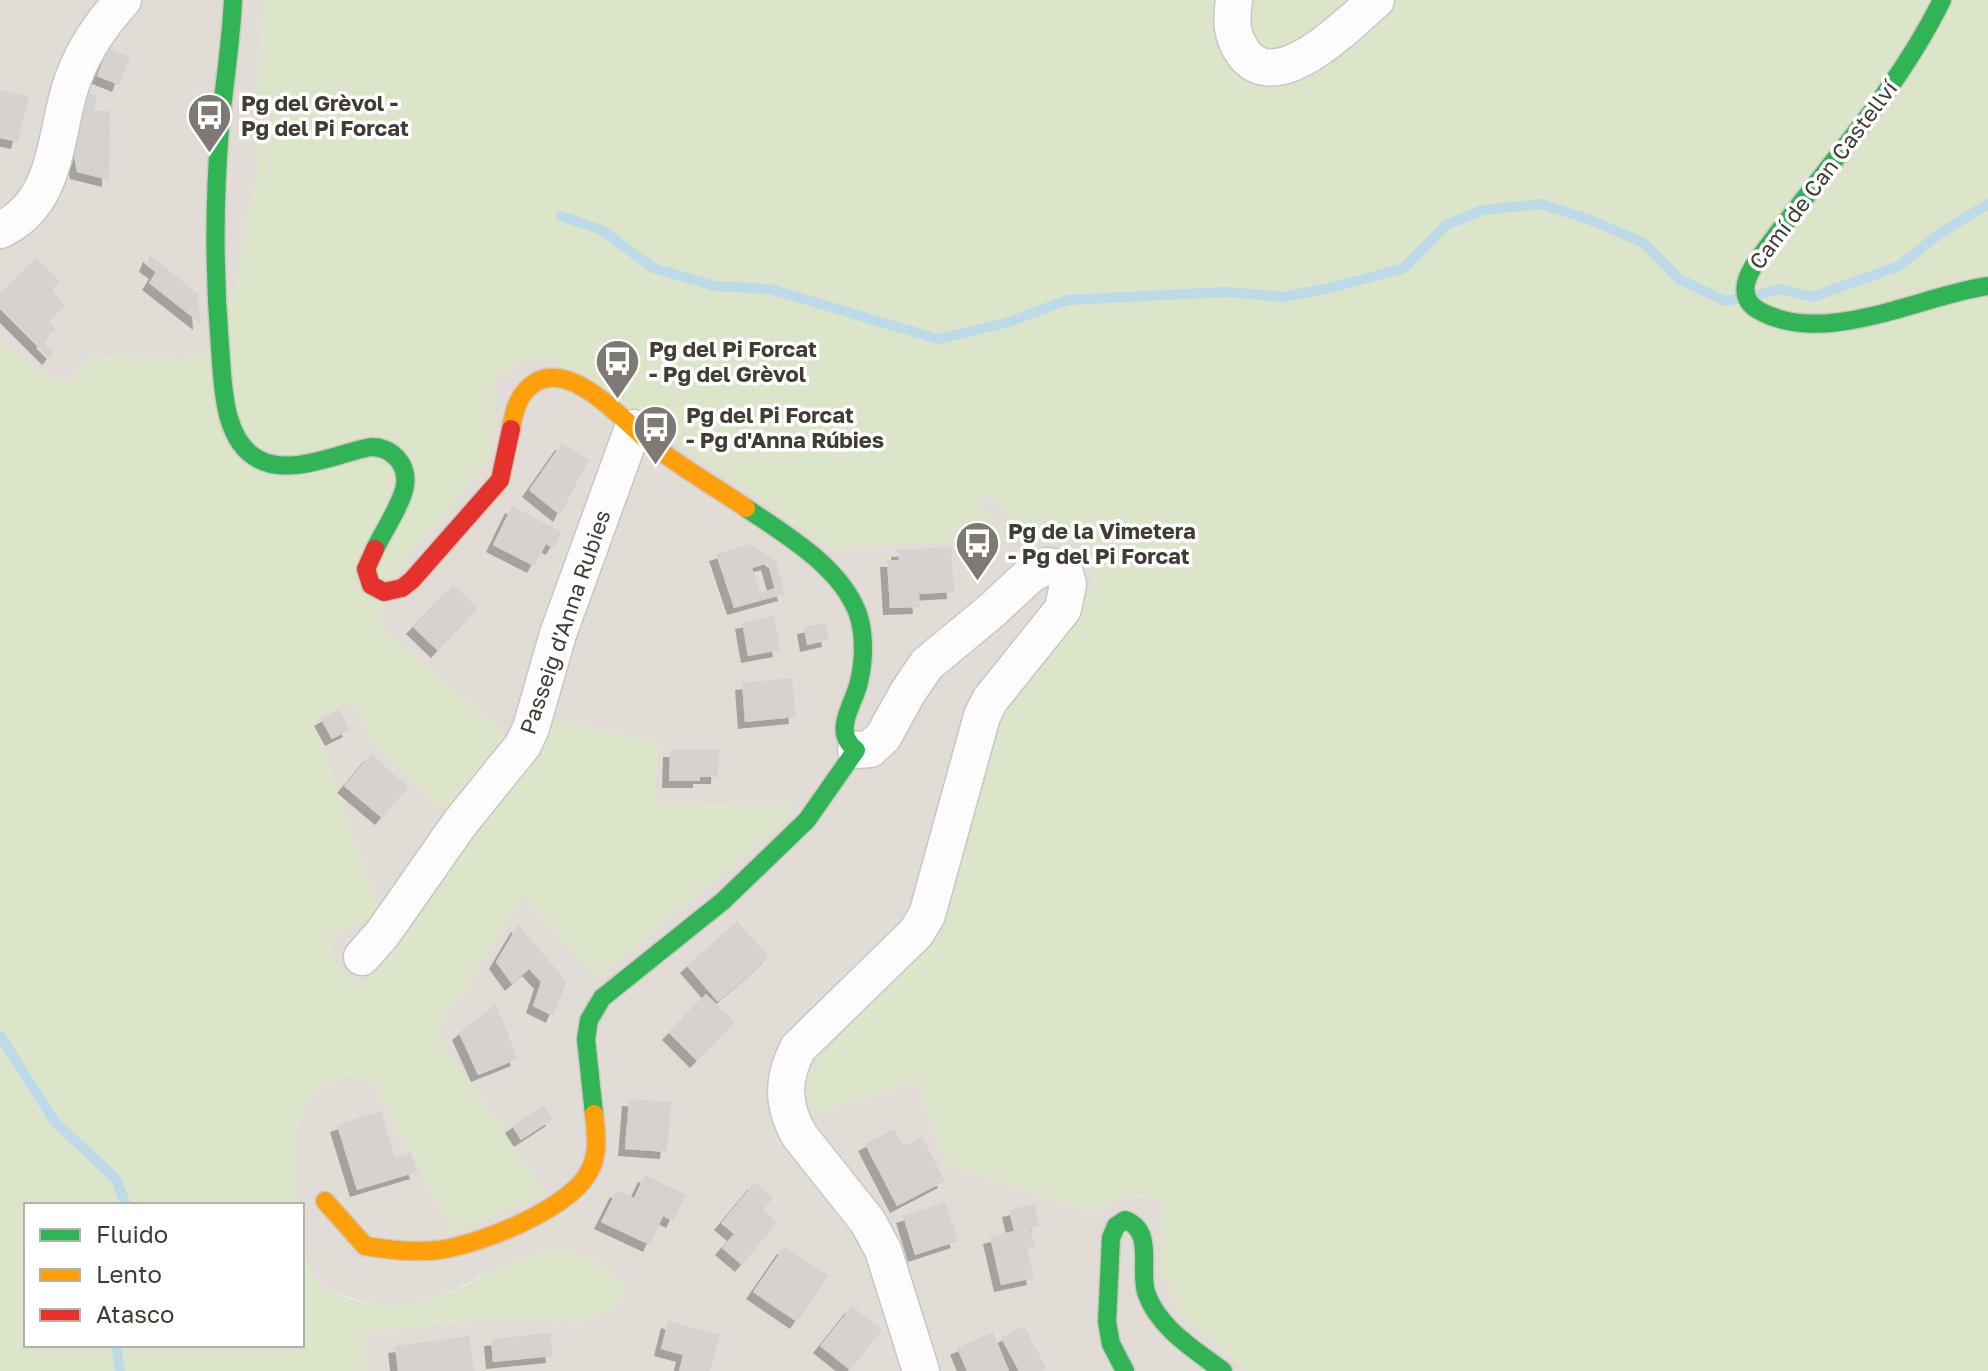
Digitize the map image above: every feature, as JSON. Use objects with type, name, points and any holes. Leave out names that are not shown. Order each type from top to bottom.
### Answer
[{"type":"street","points":[[0,230],[20,219],[39,198],[49,175],[76,72],[98,32],[123,0]]},
{"type":"street","points":[[233,0],[219,150],[214,271],[229,413],[241,443],[266,461],[302,465],[373,446],[382,447],[398,457],[406,476],[405,487],[367,564],[367,580],[378,590],[396,590],[412,580],[500,480],[509,456],[514,407],[520,395],[535,383],[552,377],[582,386],[659,450],[798,546],[837,579],[857,611],[861,633],[858,685],[844,731],[847,742],[856,750],[870,749],[883,737],[927,664],[1031,574],[1047,566],[1060,568],[1065,573],[1068,590],[1063,609],[990,700],[982,716],[927,915],[916,933],[798,1048],[789,1065],[785,1084],[788,1110],[799,1135],[868,1222],[883,1250],[921,1371]]},
{"type":"street","points":[[1234,0],[1231,28],[1237,43],[1251,61],[1273,67],[1292,63],[1317,50],[1376,0]]},
{"type":"street","name":"Camí de Can Castellví","points":[[1942,0],[1926,33],[1896,78],[1756,263],[1744,289],[1746,301],[1755,309],[1773,316],[1835,323],[1860,319],[1962,289],[1988,286]]},
{"type":"street","name":"Passeig d'Anna Rubies","points":[[362,957],[383,933],[460,823],[523,745],[531,728],[558,634],[633,428]]},
{"type":"street","points":[[325,1201],[365,1246],[407,1252],[446,1249],[490,1236],[538,1213],[581,1184],[594,1161],[597,1146],[586,1039],[589,1020],[596,1005],[723,901],[807,820],[856,750]]},
{"type":"street","points":[[1125,1371],[1111,1344],[1107,1322],[1111,1238],[1116,1226],[1125,1220],[1136,1224],[1142,1234],[1146,1289],[1155,1309],[1174,1332],[1223,1371]]},
{"type":"shaded area","points":[[0,0],[264,0],[257,86],[258,174],[237,285],[205,355],[179,360],[121,354],[93,358],[68,383],[43,374],[0,340]]},
{"type":"shaded area","points":[[546,356],[1004,532],[977,505],[984,494],[1023,525],[1078,540],[1090,553],[1095,572],[1088,596],[1011,698],[924,941],[894,983],[839,1035],[839,1039],[812,1068],[810,1115],[917,1081],[1108,1202],[1120,1196],[1157,1200],[1164,1207],[1161,1274],[1167,1279],[1179,1314],[1248,1371],[367,1371],[365,1333],[475,1320],[584,1322],[525,1256],[443,1295],[413,1304],[383,1307],[328,1291],[309,1271],[304,1252],[304,1203],[297,1203],[296,1135],[304,1108],[321,1086],[348,1076],[374,1082],[408,1148],[545,1192],[434,1030],[465,989],[523,894],[792,805],[654,804],[658,743],[548,718],[389,957],[372,976],[359,984],[346,976],[333,960],[331,941],[345,928],[380,915],[313,720],[351,702],[368,730],[377,624],[397,571],[495,378],[523,360]]},
{"type":"green space","points":[[264,0],[1988,0],[1988,1371],[1248,1371],[1179,1314],[1167,1279],[1161,1275],[1164,1207],[1155,1201],[1137,1195],[1128,1196],[1111,1202],[1095,1214],[945,1164],[917,1081],[809,1115],[806,1081],[815,1064],[839,1039],[839,1035],[894,983],[924,941],[996,725],[1023,683],[1084,602],[1094,574],[1092,558],[1084,546],[1071,539],[1056,534],[1050,538],[1023,525],[984,494],[977,505],[1004,532],[1006,540],[831,549],[546,356],[523,360],[495,378],[491,457],[397,571],[377,624],[508,736],[454,803],[442,809],[370,742],[368,730],[351,703],[313,720],[380,915],[345,928],[331,941],[335,962],[359,984],[386,960],[408,930],[445,865],[548,718],[659,743],[655,804],[793,805],[787,820],[597,979],[523,895],[465,989],[434,1030],[546,1193],[453,1233],[374,1082],[348,1076],[321,1086],[304,1108],[296,1135],[297,1203],[24,1203],[24,1347],[304,1347],[304,1251],[312,1273],[323,1286],[340,1295],[381,1305],[426,1301],[455,1291],[519,1258],[553,1251],[585,1256],[627,1288],[610,1311],[584,1322],[475,1320],[366,1333],[364,1359],[367,1371],[0,1371],[0,340],[43,374],[68,383],[93,358],[121,354],[178,360],[205,355],[237,285],[258,174],[257,86]]},
{"type":"building","points":[[108,48],[130,57],[119,85],[97,76]]},
{"type":"building","points":[[0,90],[29,97],[18,142],[0,138]]},
{"type":"building","points":[[73,94],[96,94],[95,111],[110,111],[109,180],[77,172],[71,140]]},
{"type":"building","points":[[150,255],[198,294],[200,323],[149,283],[156,272],[146,265]]},
{"type":"building","points":[[36,258],[60,282],[51,290],[65,305],[49,322],[56,329],[43,341],[54,352],[49,358],[0,309],[0,293]]},
{"type":"building","points":[[562,443],[589,460],[560,515],[529,490]]},
{"type":"building","points":[[512,506],[562,532],[553,548],[546,544],[534,566],[493,545]]},
{"type":"building","points":[[750,544],[776,561],[785,594],[734,608],[716,554]],"holes":[[[768,563],[775,588],[761,593],[752,568]]]},
{"type":"building","points":[[951,547],[954,592],[919,594],[920,607],[890,608],[887,560],[899,560],[898,550]]},
{"type":"building","points":[[453,585],[478,608],[438,651],[413,627]]},
{"type":"building","points":[[774,616],[780,650],[748,656],[742,622]]},
{"type":"building","points":[[826,623],[829,640],[807,645],[804,627]]},
{"type":"building","points":[[792,678],[796,717],[745,722],[742,683]]},
{"type":"building","points":[[339,709],[350,730],[332,739],[321,719]]},
{"type":"building","points":[[670,750],[719,750],[718,777],[700,777],[700,781],[669,781]]},
{"type":"building","points":[[371,754],[408,787],[382,818],[344,786]]},
{"type":"building","points":[[737,921],[769,957],[718,1002],[687,966]]},
{"type":"building","points":[[518,925],[567,982],[553,1016],[533,1006],[541,982],[529,969],[512,984],[496,962]]},
{"type":"building","points":[[706,994],[735,1022],[697,1061],[669,1033]]},
{"type":"building","points":[[496,1004],[518,1059],[478,1075],[459,1033]]},
{"type":"building","points":[[629,1099],[671,1102],[667,1152],[625,1149]]},
{"type":"building","points":[[543,1105],[553,1119],[521,1140],[512,1126]]},
{"type":"building","points":[[381,1111],[395,1158],[411,1153],[417,1172],[357,1190],[337,1125]]},
{"type":"building","points":[[894,1129],[903,1146],[922,1137],[945,1181],[897,1206],[865,1144]]},
{"type":"building","points":[[645,1175],[686,1195],[673,1221],[663,1216],[650,1245],[601,1222],[617,1190],[634,1198]]},
{"type":"building","points":[[755,1182],[773,1198],[763,1210],[777,1223],[742,1265],[722,1248],[734,1234],[721,1223]]},
{"type":"building","points":[[945,1202],[958,1241],[915,1255],[903,1216]]},
{"type":"building","points":[[1034,1204],[1039,1226],[1030,1228],[1035,1246],[1027,1248],[1034,1278],[1001,1285],[990,1237],[1014,1231],[1009,1210]]},
{"type":"building","points":[[784,1247],[828,1276],[797,1322],[753,1292]]},
{"type":"building","points":[[852,1306],[882,1330],[850,1370],[820,1346]]},
{"type":"building","points":[[668,1321],[720,1335],[710,1371],[679,1371],[683,1355],[661,1349]]},
{"type":"building","points":[[1024,1326],[1046,1368],[1040,1371],[1019,1371],[1001,1338]]},
{"type":"building","points":[[993,1332],[1009,1371],[967,1371],[957,1348]]},
{"type":"building","points":[[550,1333],[553,1356],[493,1362],[491,1339]]},
{"type":"building","points":[[469,1336],[474,1371],[398,1371],[395,1346]]},
{"type":"waterway","points":[[561,216],[602,230],[653,268],[715,286],[770,289],[938,339],[1006,323],[1068,300],[1225,292],[1283,297],[1330,288],[1404,268],[1446,225],[1483,210],[1541,204],[1588,219],[1644,243],[1679,279],[1725,301],[1735,299]]},
{"type":"waterway","points":[[1759,294],[1780,289],[1812,297],[1899,266],[1939,234],[1988,204]]},
{"type":"waterway","points":[[0,1036],[55,1122],[116,1179],[125,1203]]},
{"type":"waterway","points":[[116,1347],[120,1371]]},
{"type":"traffic: fast","points":[[233,0],[220,128],[216,210],[218,320],[227,409],[237,438],[246,450],[271,464],[299,465],[371,447],[385,450],[397,458],[404,470],[405,485],[397,508],[375,549]]},
{"type":"traffic: fast","points":[[1942,0],[1901,71],[1753,267],[1745,290],[1748,301],[1758,310],[1784,320],[1812,324],[1872,316],[1988,286]]},
{"type":"traffic: fast","points":[[594,1114],[586,1039],[589,1020],[602,998],[723,901],[807,820],[856,750],[845,735],[845,726],[862,665],[863,639],[858,614],[850,597],[826,567],[795,541],[746,508]]},
{"type":"traffic: fast","points":[[1125,1371],[1111,1344],[1107,1322],[1111,1238],[1116,1226],[1125,1220],[1134,1225],[1143,1241],[1144,1282],[1151,1305],[1178,1337],[1223,1371]]},
{"type":"traffic: slow","points":[[511,429],[518,402],[530,386],[551,378],[567,380],[599,398],[654,446],[746,508]]},
{"type":"traffic: slow","points":[[325,1201],[365,1246],[429,1251],[477,1241],[546,1210],[581,1183],[591,1168],[595,1154],[594,1114]]},
{"type":"traffic: jam","points":[[375,549],[366,569],[371,585],[384,592],[402,588],[412,580],[500,480],[511,429]]},
{"type":"place","name":"Pg del Grèvol - Pg del Pi Forcat","points":[[210,155]]},
{"type":"place","name":"Pg del Pi Forcat - Pg del Grèvol","points":[[618,401]]},
{"type":"place","name":"Pg del Pi Forcat - Pg d'Anna Rúbies","points":[[655,467]]},
{"type":"place","name":"Pg de la Vimetera - Pg del Pi Forcat","points":[[977,583]]}]
